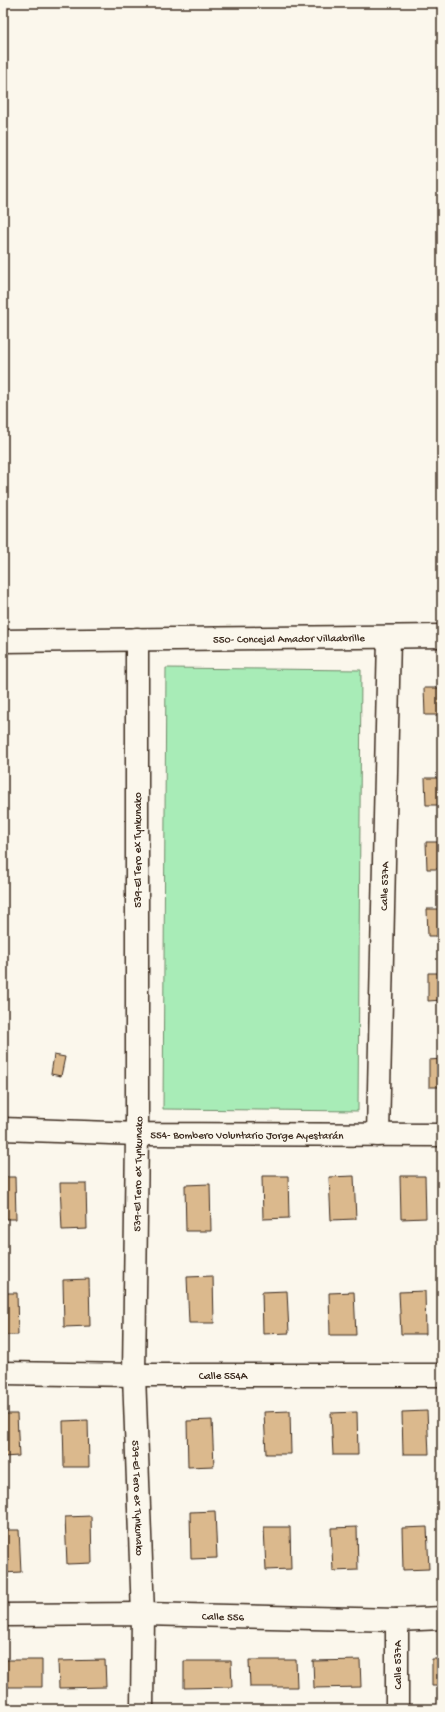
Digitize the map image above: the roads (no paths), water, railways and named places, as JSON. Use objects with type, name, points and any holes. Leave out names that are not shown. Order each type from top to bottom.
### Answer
[{"type":"street","name":"550- Concejal Amador Villaabrille","points":[[3,641],[442,636]]},
{"type":"street","name":"Calle 537A","points":[[378,1135],[389,637]]},
{"type":"street","name":"539-El Tero ex Tynkunako","points":[[136,639],[137,1134],[134,1375],[143,1614],[142,1709]]},
{"type":"street","name":"554- Bombero Voluntario Jorge Ayestarán","points":[[3,1130],[137,1134],[442,1135]]},
{"type":"street","name":"Calle 554A","points":[[3,1373],[134,1375],[442,1375]]},
{"type":"street","name":"Calle 556","points":[[3,1614],[143,1614],[397,1620],[442,1618]]},
{"type":"street","name":"Calle 537A","points":[[396,1709],[397,1620]]}]
